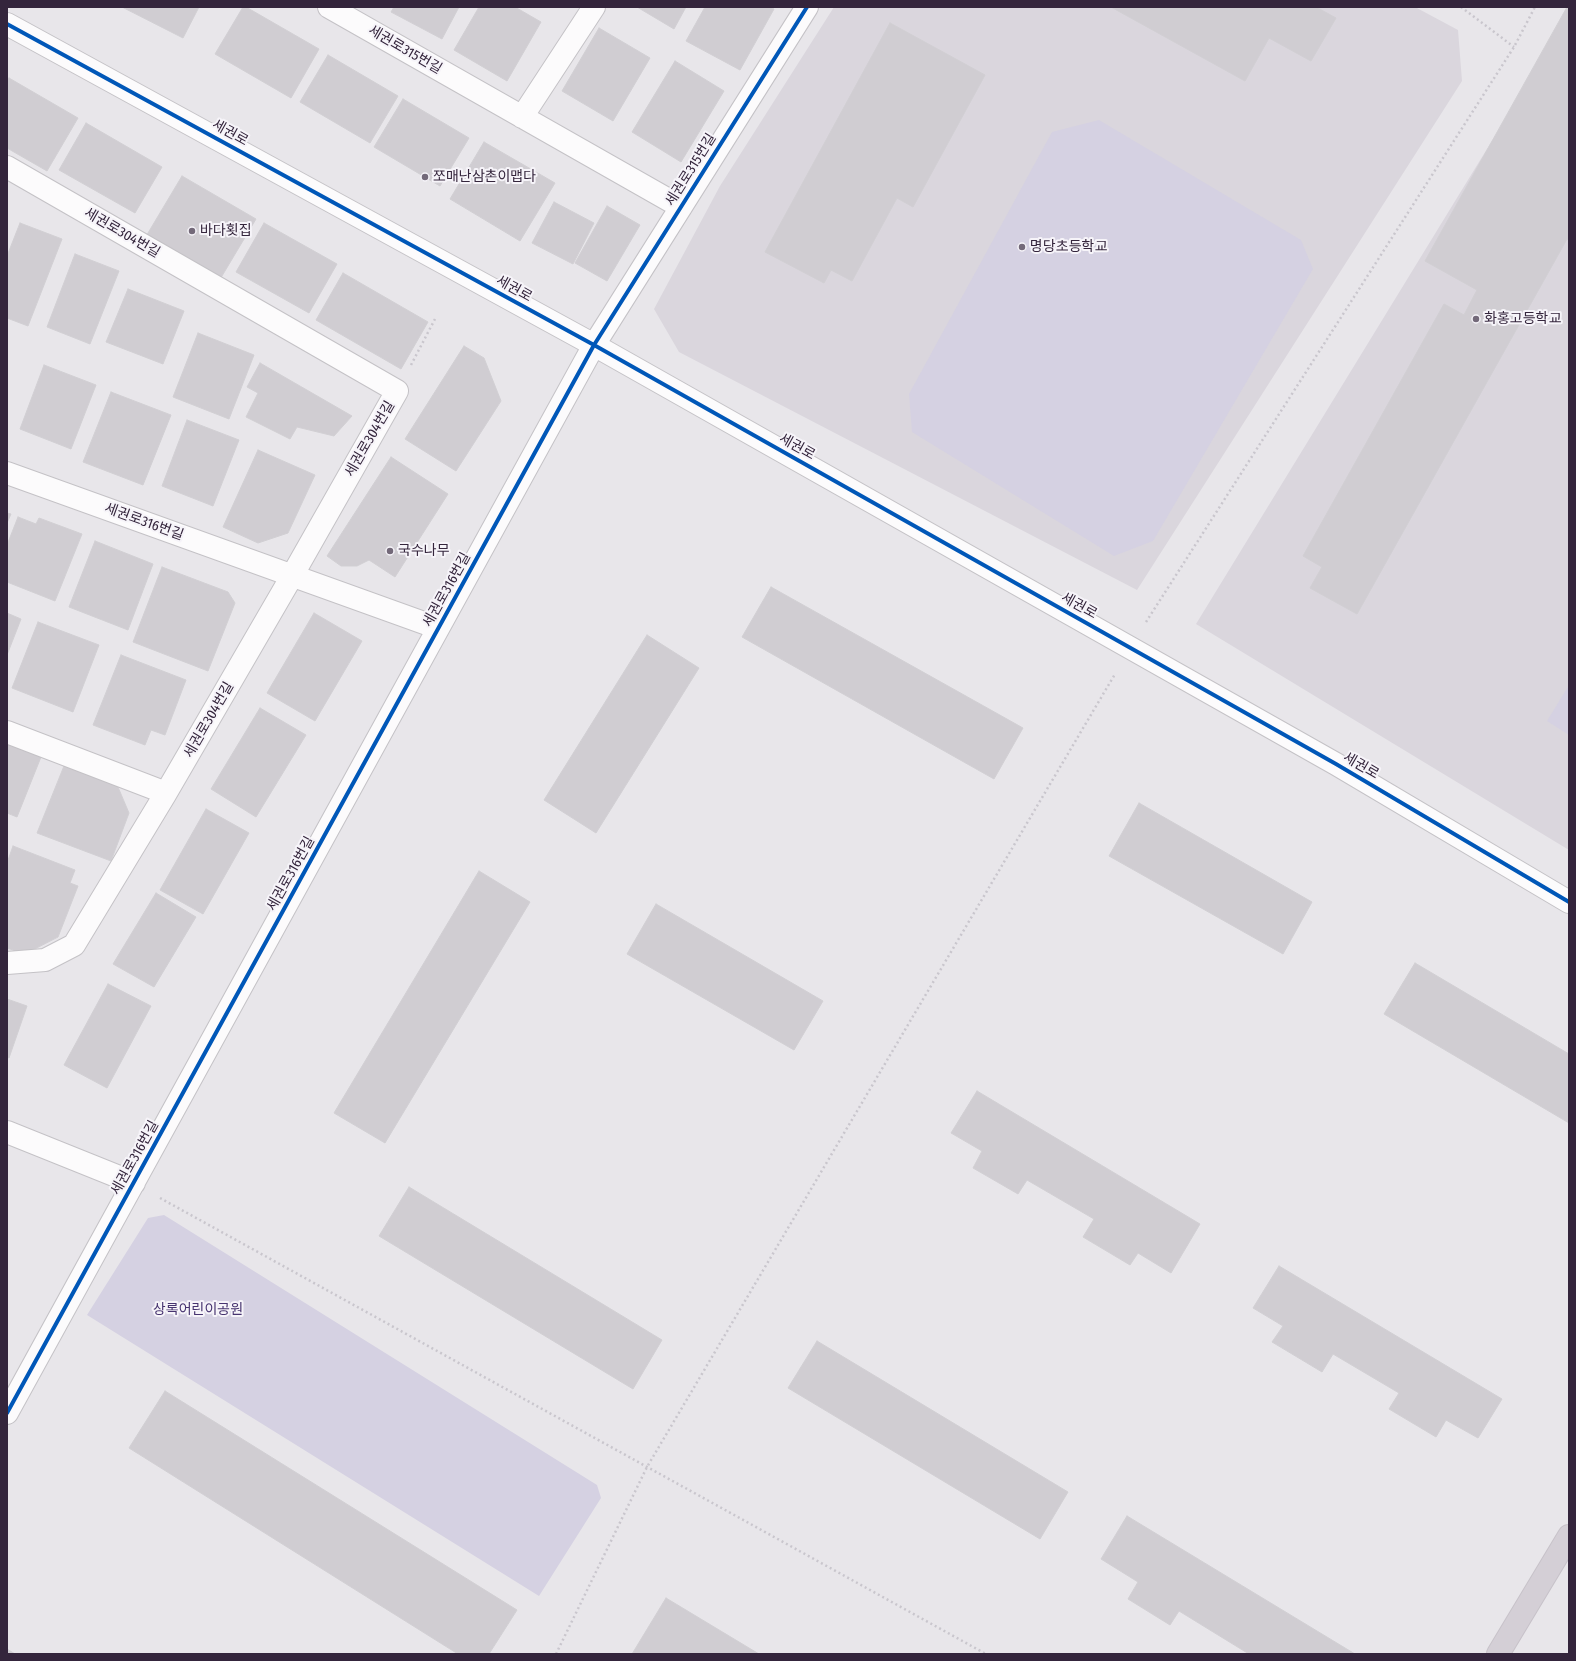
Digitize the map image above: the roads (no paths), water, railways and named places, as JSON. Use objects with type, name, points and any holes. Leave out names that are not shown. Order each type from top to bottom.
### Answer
[{"type":"main road","points":[[1498,1654],[1569,1536]]},
{"type":"street","name":"세권로315번길","points":[[329,7],[681,207]]},
{"type":"street","points":[[522,117],[594,7]]},
{"type":"street","name":"세권로315번길","points":[[594,345],[806,7]]},
{"type":"street","name":"세권로","points":[[7,24],[594,345],[1336,764],[1569,902]]},
{"type":"street","name":"세권로304번길","points":[[7,166],[397,391],[166,793],[74,945],[45,960],[7,963]]},
{"type":"street","name":"세권로316번길","points":[[7,1413],[594,345]]},
{"type":"street","name":"세권로316번길","points":[[7,474],[438,628]]},
{"type":"street","points":[[7,732],[166,793]]},
{"type":"street","points":[[7,1132],[134,1183]]},
{"type":"place","name":"쪼매난삼촌이맵다","points":[[425,177]]},
{"type":"place","name":"바다횟집","points":[[192,231]]},
{"type":"place","name":"명당초등학교","points":[[1022,247]]},
{"type":"place","name":"화홍고등학교","points":[[1476,319]]},
{"type":"place","name":"국수나무","points":[[390,551]]},
{"type":"park label","name":"상록어린이공원","points":[[198,1310]]}]
